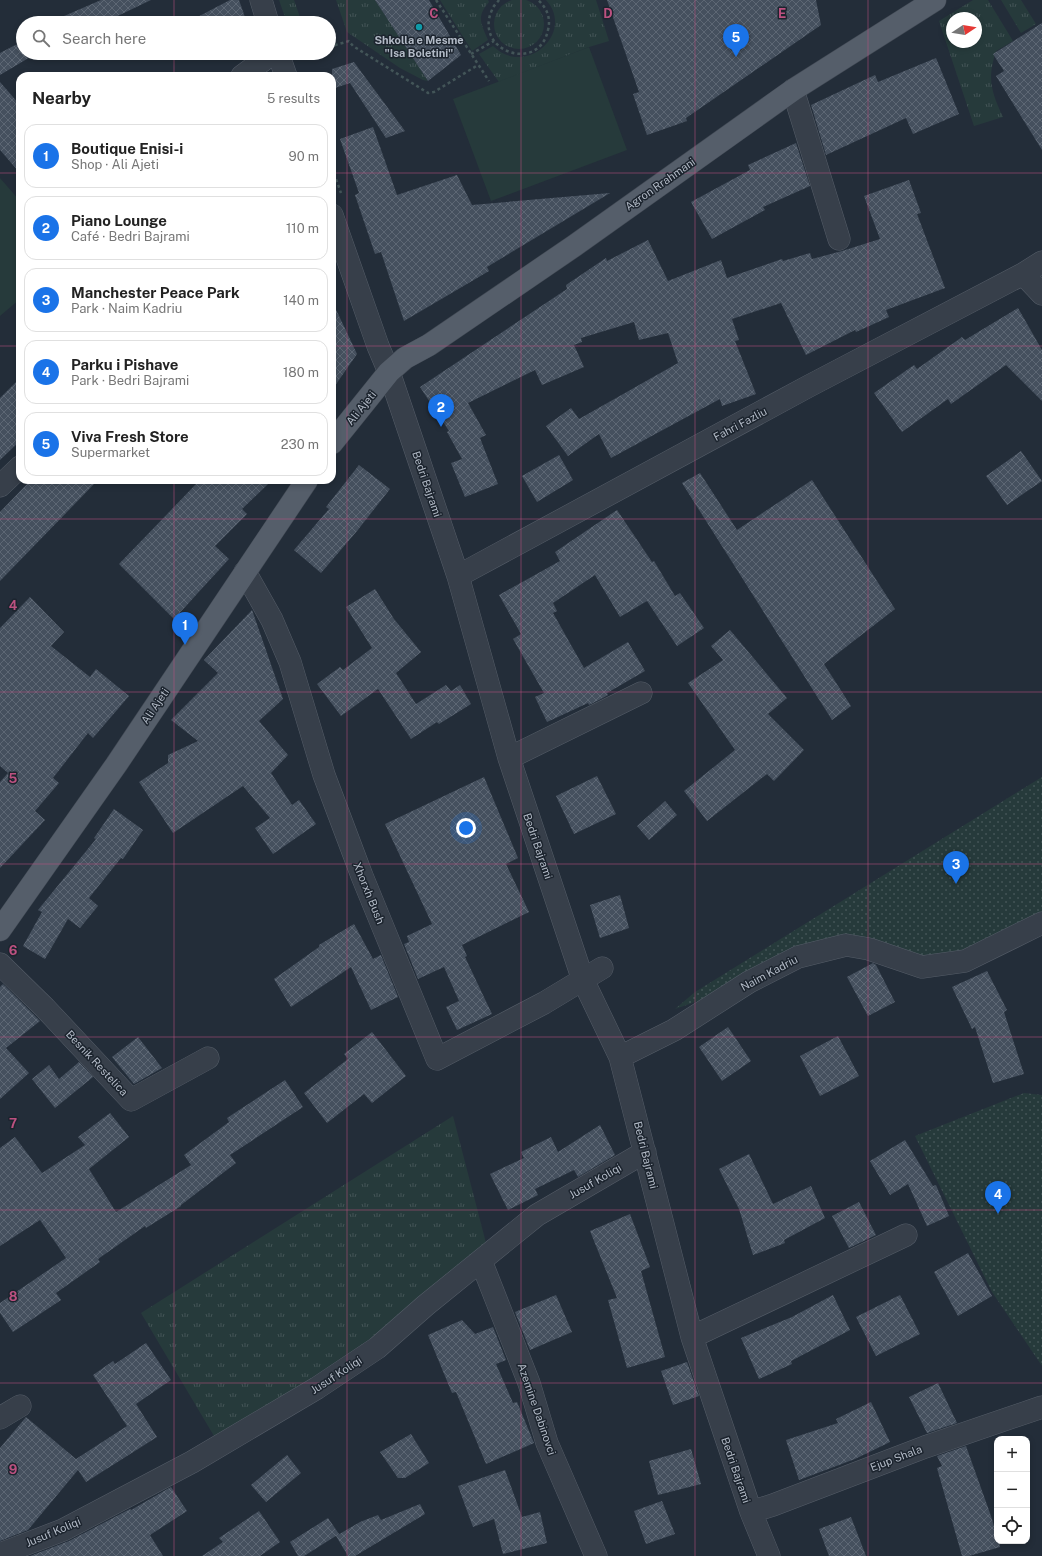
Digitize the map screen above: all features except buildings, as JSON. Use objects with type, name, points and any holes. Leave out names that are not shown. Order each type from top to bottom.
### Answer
[{"type":"main road","name":"Agron Rrahmani","points":[[389,372],[405,358],[428,345],[574,246],[793,90],[935,0]]},
{"type":"main road","name":"Ali Ajeti","points":[[336,439],[389,372]]},
{"type":"main road","name":"Ali Ajeti","points":[[0,930],[121,758],[304,484]]},
{"type":"street","points":[[261,0],[266,16]]},
{"type":"street","points":[[248,72],[264,60]]},
{"type":"street","points":[[280,60],[285,72]]},
{"type":"street","points":[[793,90],[839,239]]},
{"type":"street","name":"Bedri Bajrami","points":[[336,226],[378,346],[389,372],[458,576],[509,758],[583,980],[620,1057],[692,1337],[751,1512],[769,1556]]},
{"type":"street","name":"Fahri Fazliu","points":[[458,576],[810,386],[1023,274],[1042,262]]},
{"type":"street","points":[[1023,274],[1042,294]]},
{"type":"street","points":[[0,486],[16,471]]},
{"type":"street","name":"Xhorxh Bush","points":[[244,572],[272,620],[290,662],[324,775],[362,876],[437,1059],[544,1003],[583,980]]},
{"type":"street","points":[[509,758],[641,693]]},
{"type":"street","name":"Naim Kadriu","points":[[620,1057],[674,1030],[749,982],[798,957],[846,945],[869,949],[922,968],[965,961],[1042,923]]},
{"type":"street","name":"Besnik Restelica","points":[[0,964],[45,1008],[131,1100],[208,1058]]},
{"type":"street","points":[[583,980],[602,968]]},
{"type":"street","name":"Jusuf Koliqi","points":[[0,1554],[63,1530],[192,1462],[317,1388],[377,1348],[426,1305],[537,1215],[645,1152]]},
{"type":"street","points":[[692,1337],[906,1235]]},
{"type":"street","name":"Azemine Dabinovci","points":[[481,1261],[529,1383],[547,1443],[596,1556]]},
{"type":"street","points":[[0,1418],[20,1406]]},
{"type":"street","name":"Ejup Shala","points":[[751,1512],[774,1505],[925,1447],[1042,1407]]},
{"type":"path","points":[[436,0],[488,81]]},
{"type":"path","points":[[492,0],[495,5]]},
{"type":"path","points":[[499,0],[492,8],[489,18],[489,29],[494,41],[499,47],[507,52],[517,54],[530,52],[542,44],[547,36],[549,16],[545,8],[538,0]]},
{"type":"path","points":[[471,54],[494,41]]},
{"type":"path","points":[[336,45],[349,42],[428,93],[434,92],[478,65]]},
{"type":"green space","points":[[519,-1],[529,1],[537,6],[542,14],[544,24],[542,34],[537,42],[529,47],[519,49],[509,47],[501,42],[496,34],[494,24],[496,14],[501,6],[509,1]]},
{"type":"green space","points":[[279,0],[294,0],[300,16],[285,16]]},
{"type":"green space","points":[[336,0],[375,0],[428,81],[400,68],[347,32]]},
{"type":"green space","points":[[440,0],[488,0],[489,2],[482,12],[481,20],[488,40],[472,51]]},
{"type":"green space","points":[[546,0],[596,0],[609,41],[589,47],[499,82],[479,54],[493,46],[506,55],[519,57],[532,54],[543,47],[551,37],[555,26],[554,13]]},
{"type":"green space","points":[[973,0],[988,0],[1013,41],[996,51],[993,61],[991,77],[993,92],[1003,117],[974,126],[948,48],[982,48],[982,12],[954,12]]},
{"type":"green space","points":[[1001,0],[1021,0],[1036,24],[1021,33]]},
{"type":"green space","points":[[946,17],[946,42],[939,21]]},
{"type":"green space","points":[[589,47],[627,150],[491,201],[453,99]]},
{"type":"green space","points":[[0,178],[16,196],[16,302],[0,316]]},
{"type":"green space","points":[[1042,777],[1042,913],[961,956],[932,959],[851,938],[707,998],[675,1009],[695,992]]},
{"type":"green space","points":[[1024,1093],[1042,1095],[1042,1366],[992,1292],[915,1136]]},
{"type":"green space","points":[[453,1116],[486,1243],[367,1349],[214,1436],[141,1313]]},
{"type":"place","name":"Shkolla e Mesme \"Isa Boletini\"","points":[[419,27]]},
{"type":"place","name":"Viva Fresh Store","points":[[736,57]]},
{"type":"place","name":"Piano Lounge","points":[[441,427]]},
{"type":"place","name":"Boutique Enisi-i","points":[[185,645]]},
{"type":"place","name":"Manchester Peace Park","points":[[956,884]]},
{"type":"place","name":"Parku i Pishave","points":[[998,1214]]}]
